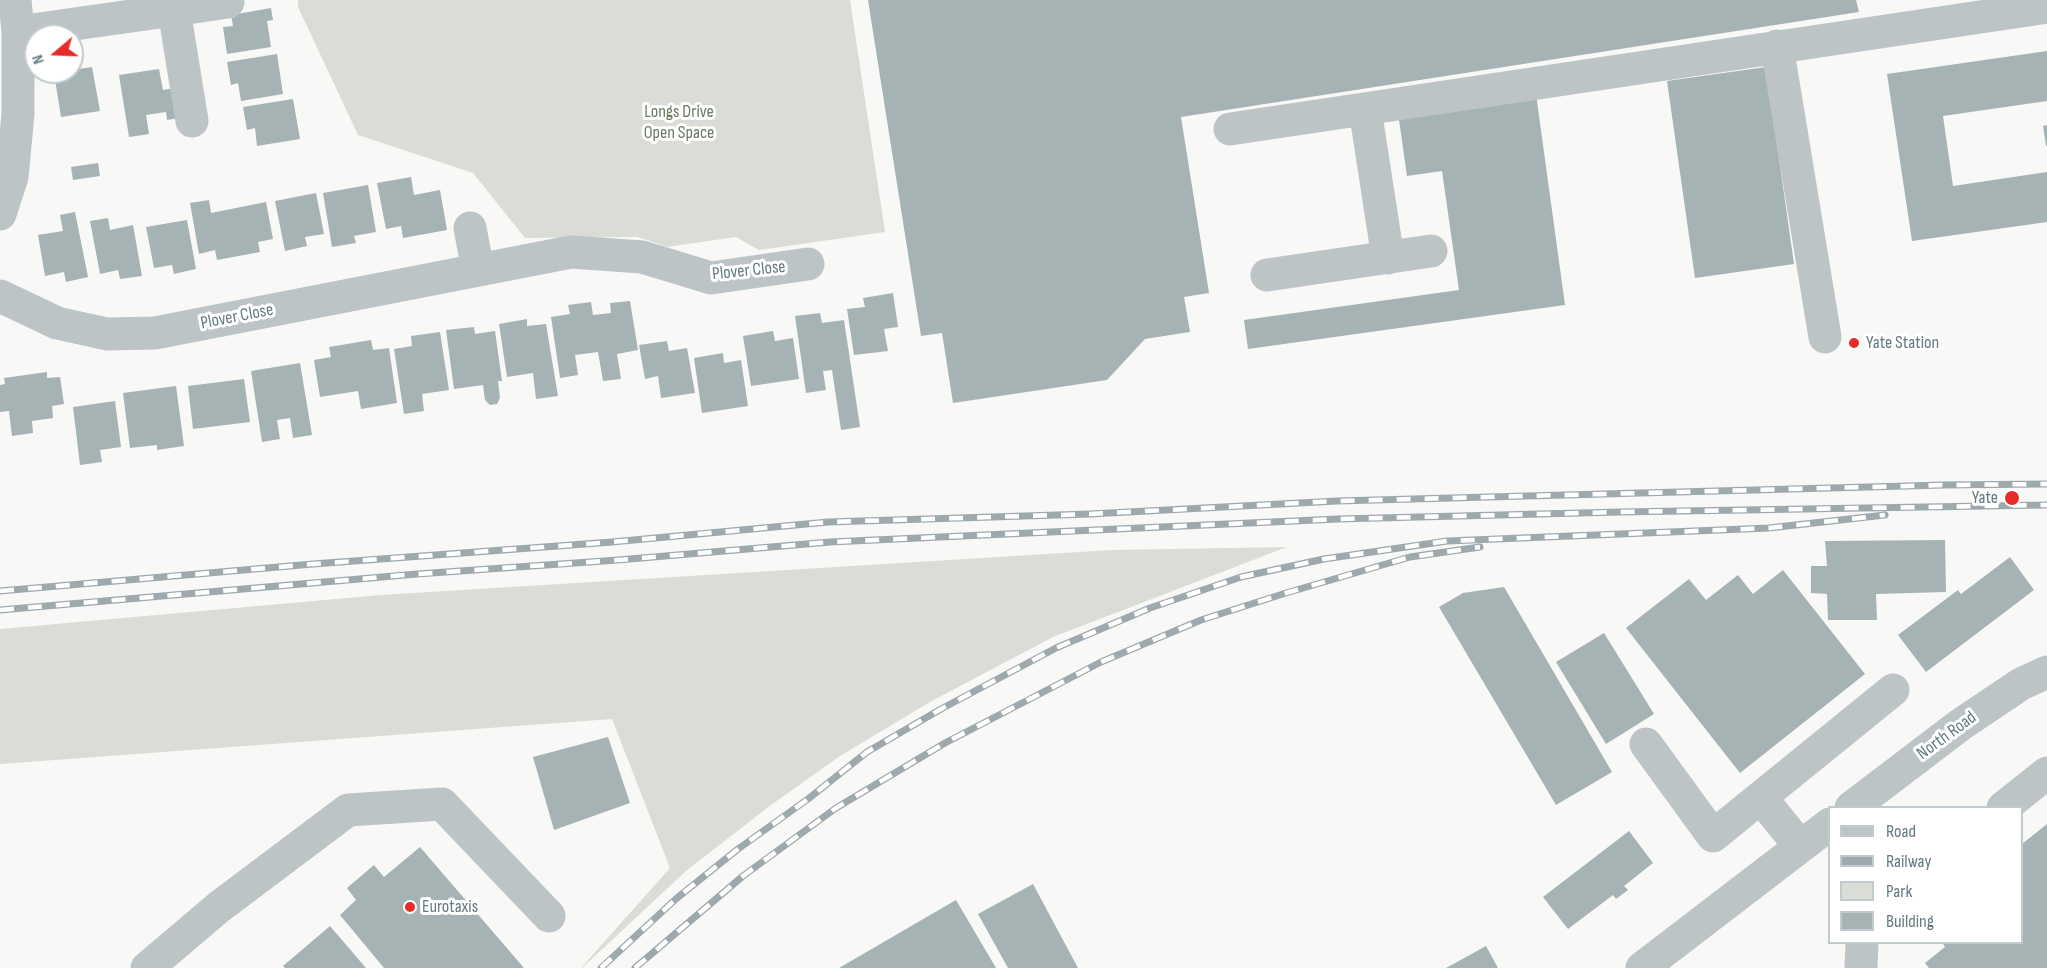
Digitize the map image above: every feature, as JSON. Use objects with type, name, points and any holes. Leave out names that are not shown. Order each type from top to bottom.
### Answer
[{"type":"street","points":[[0,214],[12,177],[18,114],[18,32],[15,0]]},
{"type":"street","points":[[18,32],[228,2]]},
{"type":"street","points":[[1230,129],[1777,46],[1995,7],[2047,7]]},
{"type":"street","points":[[174,10],[192,121]]},
{"type":"street","points":[[1777,46],[1825,337]]},
{"type":"street","points":[[1365,109],[1388,258]]},
{"type":"street","points":[[470,228],[478,270]]},
{"type":"street","points":[[1267,275],[1431,251]]},
{"type":"street","name":"Plover Close","points":[[0,296],[57,323],[107,334],[155,333],[571,252],[642,257],[711,278],[808,264]]},
{"type":"street","name":"North Road","points":[[1852,806],[2021,684],[2047,672]]},
{"type":"street","points":[[1646,744],[1713,836],[1893,690]]},
{"type":"street","points":[[2004,806],[2047,773]]},
{"type":"street","points":[[1761,798],[1800,846]]},
{"type":"street","points":[[161,964],[201,923],[228,900],[348,810],[442,804],[549,916]]},
{"type":"street","points":[[1642,968],[1828,825]]},
{"type":"street","points":[[1861,968],[1862,944]]},
{"type":"green space","name":"Longs Drive Open Space","points":[[298,0],[850,0],[885,232],[759,250],[736,237],[667,247],[638,237],[525,238],[473,173],[358,135],[298,7]]},
{"type":"green space","points":[[1287,547],[1053,637],[930,702],[840,756],[771,805],[686,871],[582,968],[670,868],[612,719],[0,764],[0,629],[381,595],[1112,550]]},
{"type":"building","points":[[868,0],[1856,0],[1859,12],[1181,117],[1209,293],[1184,297],[1190,332],[1145,339],[1107,380],[953,403],[942,333],[921,336]]},
{"type":"building","points":[[271,8],[273,20],[267,21],[271,47],[227,54],[223,27],[233,26],[231,15]]},
{"type":"building","points":[[2047,51],[2047,101],[1943,116],[1953,186],[2047,172],[2047,222],[1912,241],[1887,74]]},
{"type":"building","points":[[277,54],[283,94],[241,101],[238,83],[231,85],[227,62]]},
{"type":"building","points":[[92,67],[100,111],[61,117],[56,84],[84,84],[84,68]]},
{"type":"building","points":[[1766,67],[1794,264],[1695,278],[1667,81]]},
{"type":"building","points":[[159,69],[163,90],[175,88],[179,118],[167,120],[166,112],[146,115],[149,134],[129,137],[119,75]]},
{"type":"building","points":[[1536,94],[1565,305],[1248,349],[1244,320],[1459,290],[1442,171],[1407,176],[1398,113]]},
{"type":"building","points":[[293,99],[300,139],[257,146],[255,128],[247,130],[243,107]]},
{"type":"building","points":[[2047,125],[2047,146],[2046,146],[2043,126]]},
{"type":"building","points":[[98,163],[100,176],[73,180],[71,167]]},
{"type":"building","points":[[411,177],[414,195],[440,190],[447,230],[403,238],[401,226],[386,229],[377,183]]},
{"type":"building","points":[[368,185],[376,232],[354,236],[356,243],[332,247],[323,193]]},
{"type":"building","points":[[316,193],[324,234],[305,237],[307,246],[285,251],[275,201]]},
{"type":"building","points":[[209,200],[211,213],[266,202],[273,239],[258,242],[260,252],[217,260],[215,250],[199,254],[190,203]]},
{"type":"building","points":[[75,212],[88,277],[66,282],[64,272],[45,276],[38,235],[63,231],[60,215]]},
{"type":"building","points":[[108,218],[110,230],[133,225],[142,276],[120,279],[118,270],[100,274],[90,221]]},
{"type":"building","points":[[187,220],[196,269],[174,274],[172,265],[154,268],[146,227]]},
{"type":"building","points":[[893,293],[898,327],[884,329],[888,351],[854,355],[847,309],[865,307],[863,298]]},
{"type":"building","points":[[630,301],[638,350],[617,354],[621,379],[603,381],[598,352],[575,355],[578,375],[560,378],[551,317],[570,314],[568,305],[591,302],[593,315],[611,313],[610,303]]},
{"type":"building","points":[[820,313],[822,323],[844,320],[860,427],[841,430],[832,370],[823,371],[826,390],[806,393],[795,316]]},
{"type":"building","points":[[527,319],[527,326],[546,324],[558,396],[536,399],[533,373],[507,377],[499,324]]},
{"type":"building","points":[[474,327],[475,334],[495,331],[502,381],[498,381],[500,398],[497,404],[490,405],[485,400],[483,385],[454,389],[446,330]]},
{"type":"building","points":[[773,331],[775,341],[793,338],[799,379],[751,386],[743,336]]},
{"type":"building","points":[[440,332],[449,390],[422,394],[424,411],[404,414],[394,349],[412,346],[411,336]]},
{"type":"building","points":[[371,340],[373,350],[389,348],[397,403],[361,409],[358,391],[320,397],[314,360],[331,357],[329,347]]},
{"type":"building","points":[[667,341],[669,351],[687,348],[695,393],[661,398],[658,376],[645,379],[639,345]]},
{"type":"building","points":[[723,353],[724,363],[741,360],[748,406],[702,413],[694,358]]},
{"type":"building","points":[[300,363],[312,435],[293,438],[290,418],[277,420],[280,439],[262,442],[251,371]]},
{"type":"building","points":[[47,372],[47,378],[60,377],[64,404],[52,406],[53,418],[32,421],[33,433],[12,436],[9,411],[0,412],[0,385],[5,384],[4,378]]},
{"type":"building","points":[[244,379],[250,422],[193,429],[188,386]]},
{"type":"building","points":[[176,386],[184,446],[157,450],[157,445],[130,448],[123,393]]},
{"type":"building","points":[[115,401],[121,447],[100,450],[102,462],[80,465],[73,407]]},
{"type":"building","points":[[1945,540],[1946,592],[1876,594],[1877,620],[1828,620],[1827,594],[1811,593],[1811,566],[1827,566],[1825,541]]},
{"type":"building","points":[[2010,557],[2034,590],[1926,672],[1898,635],[1958,590],[1961,594]]},
{"type":"building","points":[[1783,570],[1865,674],[1740,773],[1626,628],[1689,579],[1706,600],[1738,575],[1753,594]]},
{"type":"building","points":[[1504,587],[1612,772],[1556,805],[1439,607],[1463,593]]},
{"type":"building","points":[[1604,633],[1654,714],[1606,744],[1556,662]]},
{"type":"building","points":[[608,737],[630,803],[554,830],[533,757]]},
{"type":"building","points":[[2047,824],[2047,968],[1929,968],[1925,963],[1945,947],[1943,944],[2023,944],[2023,843]]},
{"type":"building","points":[[1629,831],[1653,863],[1624,886],[1628,890],[1616,899],[1613,895],[1568,929],[1543,897]]},
{"type":"building","name":"Eurotaxis","points":[[420,847],[524,968],[384,968],[340,915],[356,900],[347,888],[374,865],[384,877]]},
{"type":"building","points":[[1033,884],[1078,968],[1008,968],[978,914]]},
{"type":"building","points":[[956,900],[996,968],[839,968]]},
{"type":"building","points":[[330,926],[366,968],[285,968],[283,966]]},
{"type":"building","points":[[1486,946],[1498,968],[1446,968]]},
{"type":"railway","points":[[0,591],[313,564],[612,542],[828,522],[1090,514],[1337,501],[2047,484]]},
{"type":"railway","points":[[0,610],[417,574],[830,542],[1338,519],[2047,505]]},
{"type":"railway","points":[[601,968],[677,898],[867,752],[941,709],[1056,648],[1150,608],[1241,577],[1324,559],[1447,541],[1769,528],[1885,515]]},
{"type":"railway","points":[[635,968],[743,876],[836,808],[945,743],[1101,662],[1201,620],[1286,593],[1410,557],[1480,547]]},
{"type":"place","name":"Yate Station","points":[[1854,343]]},
{"type":"place","name":"Yate","points":[[2012,498]]},
{"type":"place","name":"Eurotaxis","points":[[410,907]]}]
